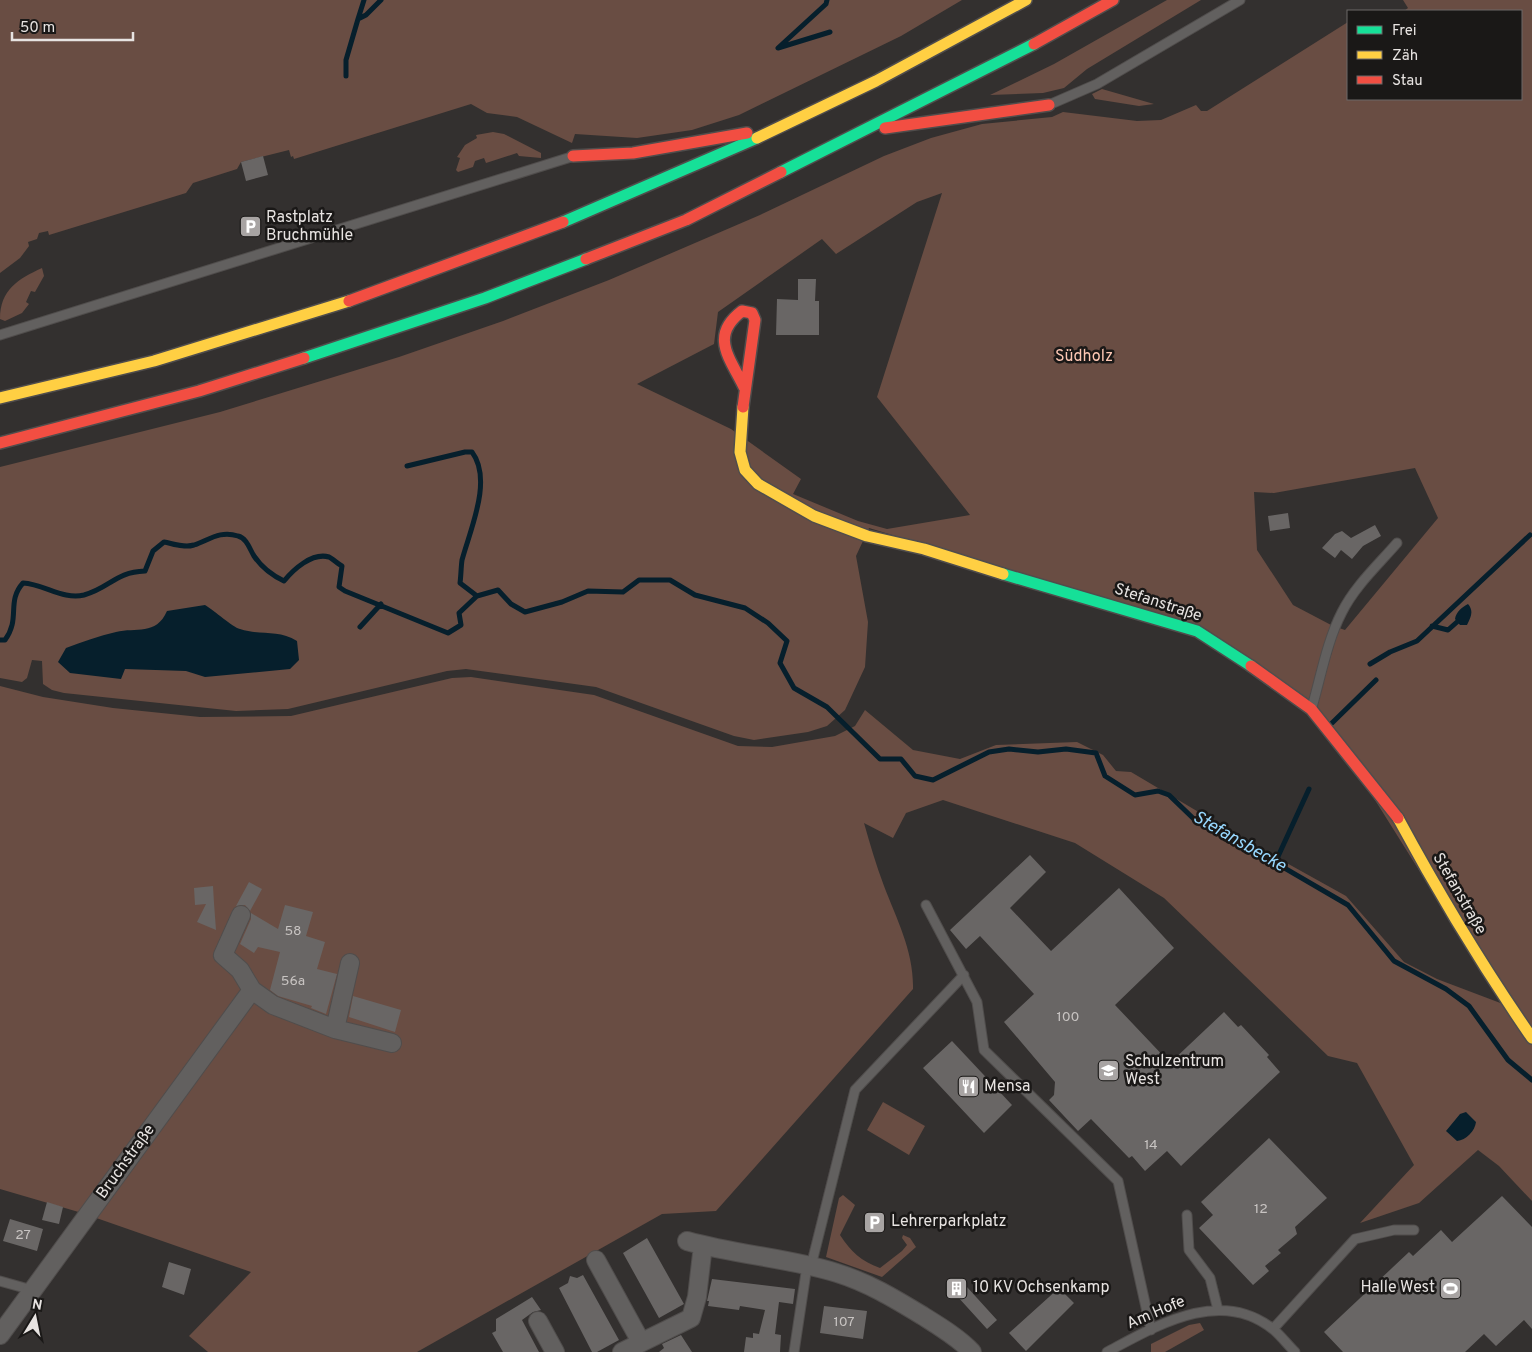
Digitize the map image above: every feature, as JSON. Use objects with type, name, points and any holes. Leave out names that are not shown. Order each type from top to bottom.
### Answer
[{"type":"main road","points":[[0,398],[149,362],[301,318],[511,244],[686,172],[947,45],[1026,0]]},
{"type":"main road","points":[[0,443],[199,391],[366,339],[485,298],[686,220],[1026,49],[1114,0]]},
{"type":"main road","points":[[864,130],[1049,105]]},
{"type":"main road","points":[[573,156],[633,153],[785,125]]},
{"type":"main road","name":"Stefanstraße","points":[[744,387],[723,341],[723,328],[730,318],[742,311],[752,313],[755,320],[744,387],[740,452],[745,470],[758,484],[814,516],[867,536],[924,549],[967,564],[1172,622],[1197,631],[1220,644],[1311,709],[1394,811],[1439,895],[1486,971],[1532,1038]]},
{"type":"street","points":[[241,915],[223,955],[240,970],[252,990],[273,1005],[335,1029],[392,1043]]},
{"type":"street","points":[[335,1029],[350,963]]},
{"type":"street","name":"Bruchstraße","points":[[0,1335],[252,990]]},
{"type":"street","points":[[622,1352],[691,1318],[697,1297],[695,1243],[838,1273],[883,1291],[934,1323],[972,1352]]},
{"type":"street","points":[[596,1260],[641,1342]]},
{"type":"street","points":[[538,1321],[555,1352]]},
{"type":"lane","points":[[1049,105],[1097,84],[1240,0]]},
{"type":"lane","points":[[0,335],[573,156]]},
{"type":"lane","points":[[1311,709],[1326,655],[1342,612],[1361,583],[1397,543]]},
{"type":"lane","points":[[926,904],[977,1002],[984,1050],[1118,1181],[1151,1330]]},
{"type":"lane","points":[[794,1352],[809,1266],[855,1090],[964,975]]},
{"type":"lane","points":[[1188,1215],[1190,1250],[1210,1278],[1218,1310]]},
{"type":"lane","points":[[1273,1329],[1355,1239],[1394,1230],[1414,1230]]},
{"type":"lane","points":[[0,1281],[32,1290]]},
{"type":"lane","name":"Am Hofe","points":[[1107,1352],[1173,1319],[1194,1313],[1218,1310],[1250,1317],[1273,1329],[1295,1352]]},
{"type":"green space","points":[[0,0],[962,0],[901,36],[739,115],[692,130],[637,138],[575,134],[572,143],[517,117],[487,113],[471,104],[294,159],[293,156],[291,157],[289,150],[241,162],[237,169],[193,183],[186,193],[49,235],[48,231],[39,233],[37,239],[28,242],[29,246],[20,258],[0,273]]},
{"type":"green space","points":[[1167,0],[1201,0],[1087,69],[1064,88],[1043,93],[990,95],[1054,64]]},
{"type":"green space","name":"Südholz","points":[[1403,0],[1532,0],[1532,1201],[1499,1166],[1478,1150],[1419,1203],[1360,1223],[1414,1165],[1357,1063],[1328,1056],[1164,898],[1075,843],[943,800],[906,813],[893,838],[864,823],[878,870],[908,949],[913,975],[913,989],[716,1211],[662,1214],[417,1352],[208,1352],[189,1336],[251,1272],[82,1213],[0,1189],[0,686],[43,697],[113,708],[200,717],[291,716],[452,678],[471,677],[594,695],[738,746],[772,747],[835,736],[855,726],[865,710],[913,750],[960,759],[996,745],[1077,742],[1103,755],[1116,771],[1131,772],[1256,846],[1346,896],[1404,962],[1437,979],[1503,1004],[1316,706],[1339,628],[1345,630],[1438,518],[1415,468],[1274,493],[1254,492],[1257,550],[1293,605],[1333,626],[1311,703],[1206,629],[869,528],[856,556],[868,622],[865,667],[845,710],[827,726],[808,732],[754,740],[734,736],[596,687],[466,669],[447,671],[288,709],[236,711],[64,693],[52,690],[43,684],[42,661],[32,660],[27,678],[22,682],[0,678],[0,467],[220,412],[399,357],[503,321],[609,280],[760,215],[884,156],[931,138],[982,124],[1052,117],[1063,112],[1137,121],[1161,120],[1196,105],[1201,111],[1207,111],[1347,23],[1347,100],[1522,100],[1522,10],[1405,10],[1408,8]],"holes":[[[942,193],[877,397],[970,515],[887,529],[858,521],[793,494],[801,479],[731,429],[637,384],[714,344],[718,312],[822,239],[836,254],[917,202]]]},
{"type":"green space","points":[[1102,89],[1154,104],[1139,106],[1095,99],[1092,94]]},
{"type":"green space","points":[[493,132],[504,134],[541,153],[541,158],[519,156],[517,153],[486,163],[484,158],[475,161],[473,167],[458,172],[456,170],[460,158],[457,157],[465,145],[477,138],[476,135]]},
{"type":"green space","points":[[42,268],[44,276],[35,292],[31,291],[26,302],[29,304],[22,313],[5,321],[0,319],[3,300],[7,293],[18,281]]},
{"type":"green space","points":[[883,1102],[925,1126],[909,1155],[867,1130]]},
{"type":"green space","points":[[843,1195],[855,1205],[840,1235],[852,1251],[862,1259],[880,1268],[907,1245],[902,1238],[903,1235],[910,1238],[916,1247],[882,1277],[826,1257],[839,1198]]},
{"type":"green space","points":[[1200,1323],[1204,1330],[1165,1352],[1151,1352],[1151,1344],[1189,1325]]},
{"type":"water","points":[[1468,604],[1471,612],[1470,619],[1467,625],[1460,625],[1455,619],[1456,616]]},
{"type":"water","points":[[205,605],[240,629],[283,635],[297,641],[299,660],[290,669],[205,677],[186,671],[125,669],[121,679],[70,673],[58,662],[66,648],[116,632],[151,627],[162,619],[167,611]]},
{"type":"water","points":[[1466,1112],[1476,1122],[1472,1132],[1467,1137],[1457,1141],[1446,1131],[1460,1114]]},
{"type":"building","points":[[263,156],[268,175],[246,181],[241,162]]},
{"type":"building","points":[[798,279],[816,279],[815,301],[819,301],[819,335],[776,335],[777,299],[798,300]]},
{"type":"building","points":[[1288,513],[1290,528],[1270,531],[1268,516]]},
{"type":"building","points":[[1375,525],[1381,536],[1363,546],[1352,559],[1341,550],[1335,558],[1322,548],[1335,534],[1342,531],[1351,538]]},
{"type":"building","name":"Schulzentrum West","points":[[1030,855],[1046,872],[1010,908],[1051,951],[1119,888],[1174,948],[1115,1005],[1170,1063],[1224,1012],[1238,1027],[1241,1025],[1269,1055],[1267,1057],[1280,1072],[1181,1166],[1167,1151],[1145,1171],[1132,1156],[1129,1158],[1091,1119],[1078,1131],[1049,1100],[1054,1095],[1055,1082],[1004,1022],[1034,994],[980,936],[966,949],[950,930]]},
{"type":"building","points":[[249,882],[262,889],[250,911],[245,905],[236,906]]},
{"type":"building","points":[[213,886],[216,930],[197,922],[206,904],[195,905],[194,888]]},
{"type":"building","points":[[285,905],[313,912],[306,936],[325,942],[317,969],[337,974],[326,1014],[311,1008],[312,1006],[278,996],[270,990],[280,952],[258,947],[254,953],[240,944],[251,919],[251,913],[278,929]]},
{"type":"building","points":[[353,996],[401,1010],[395,1032],[349,1017]]},
{"type":"building","name":"Mensa","points":[[952,1041],[1012,1105],[984,1133],[923,1068]]},
{"type":"building","points":[[1269,1138],[1327,1198],[1295,1227],[1297,1234],[1278,1250],[1281,1253],[1265,1266],[1269,1271],[1253,1285],[1199,1228],[1213,1215],[1201,1202]]},
{"type":"building","name":"Halle West","points":[[1502,1196],[1532,1227],[1532,1329],[1524,1320],[1496,1346],[1484,1334],[1465,1352],[1343,1352],[1324,1332],[1409,1252],[1413,1256],[1441,1230],[1452,1242]]},
{"type":"building","points":[[47,1202],[63,1207],[59,1224],[42,1220]]},
{"type":"building","points":[[10,1219],[43,1229],[37,1251],[3,1241]]},
{"type":"building","points":[[647,1238],[684,1304],[659,1318],[623,1253]]},
{"type":"building","points":[[169,1262],[191,1269],[184,1295],[162,1287]]},
{"type":"building","points":[[583,1275],[619,1340],[597,1352],[592,1352],[559,1288],[568,1283],[570,1276],[577,1278]]},
{"type":"building","points":[[712,1279],[795,1289],[793,1304],[779,1302],[775,1334],[781,1335],[780,1352],[744,1352],[746,1337],[753,1338],[753,1333],[759,1334],[765,1310],[740,1306],[739,1310],[708,1306],[709,1301],[707,1301]]},
{"type":"building","points":[[967,1287],[997,1320],[987,1329],[957,1296]]},
{"type":"building","points":[[1059,1288],[1074,1303],[1026,1351],[1009,1333]]},
{"type":"building","points":[[532,1297],[541,1310],[533,1312],[522,1320],[539,1352],[503,1352],[492,1333],[496,1331],[496,1319]]},
{"type":"building","points":[[824,1306],[867,1311],[863,1339],[820,1333]]},
{"type":"building","points":[[681,1335],[692,1352],[659,1352],[664,1348],[662,1344]]},
{"type":"waterway","points":[[358,19],[364,0]]},
{"type":"waterway","points":[[346,76],[346,60],[358,19],[366,15],[381,0]]},
{"type":"waterway","points":[[827,0],[826,4],[778,48],[830,32]]},
{"type":"waterway","points":[[407,466],[465,452],[472,452],[478,463],[480,476],[478,505],[462,560],[460,583],[477,596]]},
{"type":"waterway","name":"Stefansbecke","points":[[0,640],[5,640],[10,632],[15,597],[23,583],[61,594],[84,595],[126,574],[145,571],[153,551],[164,542],[190,546],[215,536],[226,534],[232,534],[244,539],[260,564],[271,574],[284,581],[292,572],[310,559],[323,556],[329,557],[342,566],[339,587],[345,591],[448,633],[461,625],[459,613],[477,596],[498,590],[511,604],[525,612],[562,602],[588,591],[623,592],[639,580],[670,580],[695,595],[745,608],[768,623],[787,641],[780,663],[794,688],[827,707],[880,759],[901,759],[915,776],[933,780],[989,752],[1009,749],[1038,752],[1066,749],[1096,753],[1105,776],[1135,795],[1158,791],[1169,795],[1197,822],[1231,837],[1348,905],[1394,961],[1446,989],[1469,1006],[1508,1060],[1532,1080]]},
{"type":"waterway","points":[[1370,664],[1390,652],[1417,641],[1530,535]]},
{"type":"waterway","points":[[360,627],[381,604]]},
{"type":"waterway","points":[[1432,626],[1448,630],[1457,622]]},
{"type":"waterway","points":[[1332,723],[1376,680]]},
{"type":"waterway","points":[[1275,863],[1309,789]]},
{"type":"traffic: fast","points":[[781,172],[1034,44]]},
{"type":"traffic: fast","points":[[563,222],[757,138]]},
{"type":"traffic: fast","points":[[304,358],[485,298],[586,259]]},
{"type":"traffic: fast","points":[[1003,574],[1197,631],[1251,666]]},
{"type":"traffic: slow","points":[[757,138],[876,81],[1026,0]]},
{"type":"traffic: slow","points":[[0,398],[154,361],[349,301]]},
{"type":"traffic: slow","points":[[743,407],[740,452],[745,470],[758,484],[814,516],[867,536],[924,549],[1003,574]]},
{"type":"traffic: slow","points":[[1398,818],[1462,930],[1532,1038]]},
{"type":"traffic: jam","points":[[1034,44],[1113,0]]},
{"type":"traffic: jam","points":[[885,128],[1049,105]]},
{"type":"traffic: jam","points":[[573,156],[633,153],[747,133]]},
{"type":"traffic: jam","points":[[586,259],[686,220],[781,172]]},
{"type":"traffic: jam","points":[[349,301],[563,222]]},
{"type":"traffic: jam","points":[[743,407],[755,320],[752,313],[742,311],[732,320],[726,329],[724,338],[725,348],[744,387]]},
{"type":"traffic: jam","points":[[0,443],[199,391],[304,358]]},
{"type":"traffic: jam","points":[[1251,666],[1311,709],[1398,818]]},
{"type":"place","name":"Rastplatz Bruchmühle","points":[[250,227]]},
{"type":"place","name":"Schulzentrum West","points":[[1109,1071]]},
{"type":"place","name":"Mensa","points":[[968,1087]]},
{"type":"place","name":"Lehrerparkplatz","points":[[875,1222]]},
{"type":"place","name":"10 KV Ochsenkamp","points":[[957,1288]]},
{"type":"place","name":"Halle West","points":[[1451,1288]]}]
